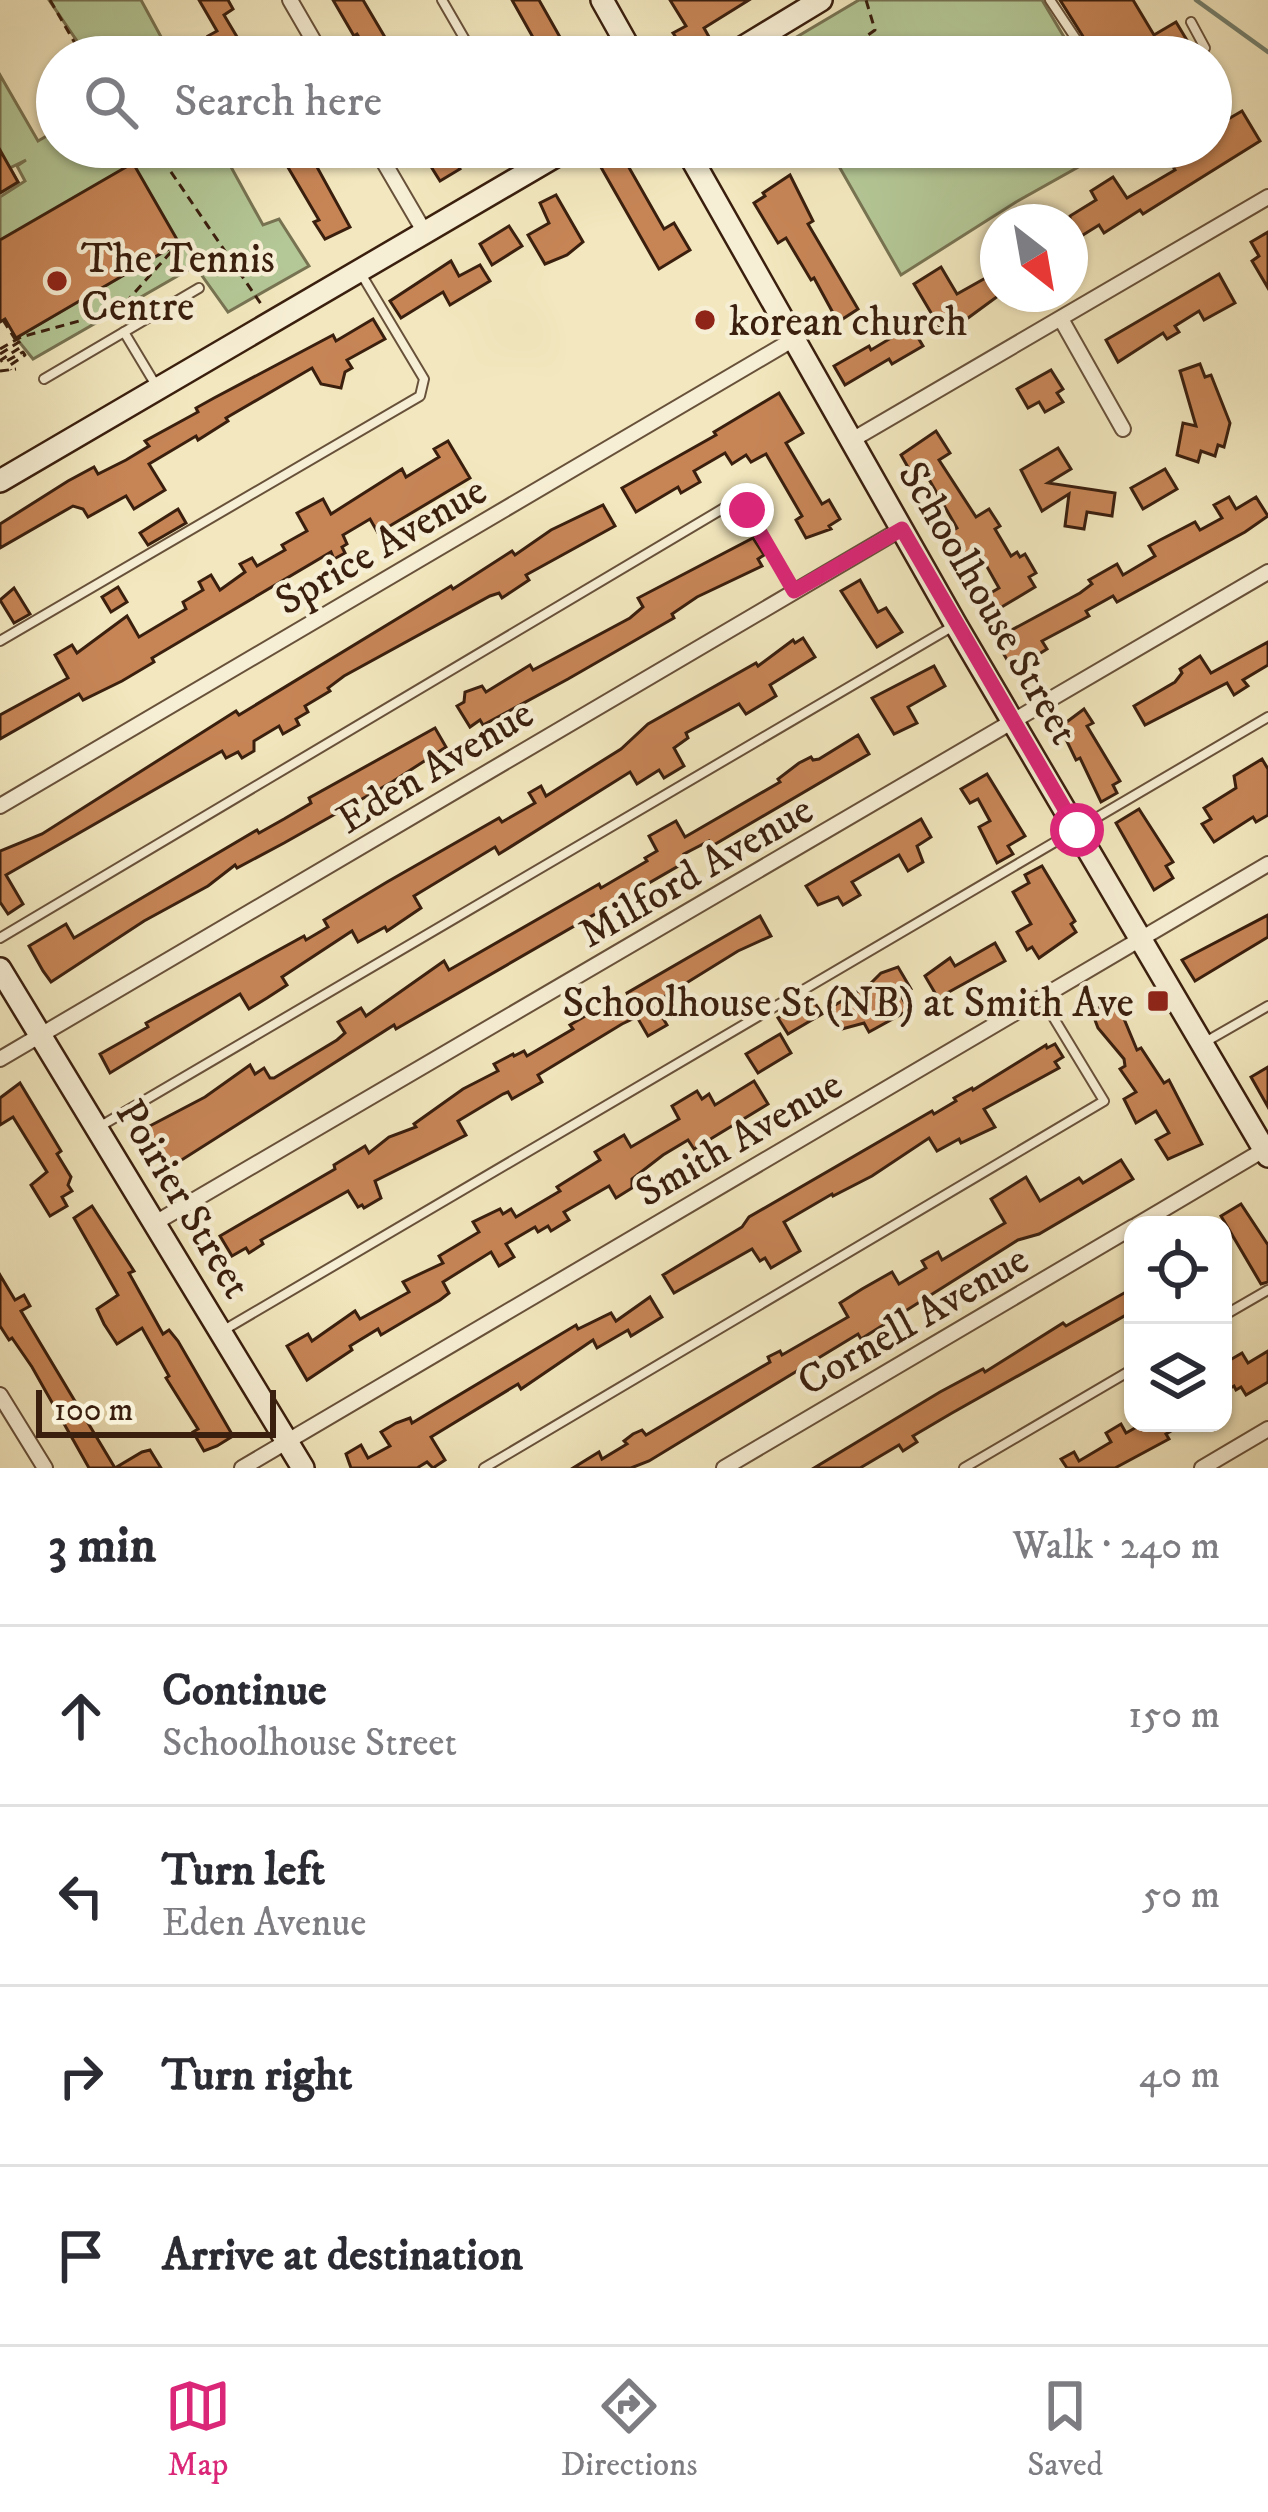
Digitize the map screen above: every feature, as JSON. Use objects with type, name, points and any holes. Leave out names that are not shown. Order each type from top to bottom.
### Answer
[{"type":"street","points":[[290,0],[311,36]]},
{"type":"street","points":[[602,0],[619,36]]},
{"type":"street","points":[[782,36],[821,0]]},
{"type":"street","points":[[387,168],[424,231]]},
{"type":"street","points":[[0,481],[424,231],[515,168]]},
{"type":"street","name":"Schoolhouse Street","points":[[697,168],[1012,722],[1267,1151]]},
{"type":"street","points":[[853,440],[1268,197]]},
{"type":"street","points":[[1061,319],[1124,429]]},
{"type":"street","name":"Sprice Avenue","points":[[0,806],[794,339]]},
{"type":"street","name":"Eden Avenue","points":[[0,1059],[902,529]]},
{"type":"street","name":"Milford Avenue","points":[[155,1223],[1268,572]]},
{"type":"street","name":"Smith Avenue","points":[[242,1468],[1268,864]]},
{"type":"street","name":"Poirier Street","points":[[0,969],[303,1468]]},
{"type":"street","name":"Cornell Avenue","points":[[1153,1216],[1267,1151]]},
{"type":"street","name":"Cornell Avenue","points":[[724,1468],[1124,1232]]},
{"type":"street","points":[[0,1395],[45,1468]]},
{"type":"street","points":[[1202,1468],[1268,1429]]},
{"type":"lane","points":[[442,0],[463,36]]},
{"type":"lane","points":[[1050,0],[1074,36]]},
{"type":"lane","points":[[1191,22],[1199,36]]},
{"type":"lane","points":[[0,641],[420,396],[424,379],[358,269]]},
{"type":"lane","points":[[44,379],[199,288]]},
{"type":"lane","points":[[124,332],[157,388]]},
{"type":"lane","points":[[0,938],[729,505],[747,510],[794,591]]},
{"type":"lane","points":[[97,1128],[956,625]]},
{"type":"lane","points":[[221,1332],[1268,716]]},
{"type":"lane","points":[[484,1468],[1103,1101],[1041,997]]},
{"type":"lane","points":[[1201,1045],[1268,1006]]},
{"type":"lane","points":[[1232,1311],[1268,1290]]},
{"type":"lane","points":[[964,1468],[1124,1374]]},
{"type":"path","points":[[50,0],[71,36]]},
{"type":"path","points":[[866,0],[875,30],[867,36]]},
{"type":"path","points":[[168,168],[272,321]]},
{"type":"path","points":[[0,351],[16,340],[119,310],[179,243]]},
{"type":"path","points":[[3,320],[16,340]]},
{"type":"path","points":[[0,351],[20,342],[21,347],[1,360],[23,352],[25,356],[9,366],[14,370],[0,370]]},
{"type":"green space","points":[[49,0],[141,0],[161,36],[74,36]]},
{"type":"green space","points":[[859,0],[1042,0],[1063,36],[798,36]]},
{"type":"green space","points":[[0,75],[36,138],[36,168],[232,168],[263,225],[279,219],[309,266],[228,312],[195,266],[33,359],[16,338],[178,242],[0,240],[0,197],[25,181],[17,166],[26,160],[10,168],[18,182],[0,193]]},
{"type":"green space","points":[[840,168],[1077,168],[1013,204],[980,204],[980,225],[901,275]]},
{"type":"building","points":[[199,0],[228,0],[233,9],[224,15],[236,36],[208,36],[217,31]]},
{"type":"building","points":[[333,0],[363,0],[384,36],[354,36]]},
{"type":"building","points":[[512,0],[539,0],[559,36],[532,36]]},
{"type":"building","points":[[670,0],[749,0],[704,28],[708,36],[675,36],[673,33],[686,26]]},
{"type":"building","points":[[1060,0],[1133,0],[1154,35],[1176,22],[1184,36],[1083,36]]},
{"type":"building","points":[[1242,111],[1260,141],[1232,158],[1232,117]]},
{"type":"building","points":[[0,150],[18,182],[0,193]]},
{"type":"building","name":"The Tennis Centre","points":[[124,168],[136,168],[179,243],[16,338],[5,319],[0,322],[0,240]]},
{"type":"building","points":[[288,168],[318,168],[350,227],[325,239],[314,222],[319,220]]},
{"type":"building","points":[[432,168],[460,168],[460,169],[440,181]]},
{"type":"building","points":[[601,168],[629,168],[664,229],[674,223],[690,250],[659,269]]},
{"type":"building","points":[[1174,168],[1217,168],[1143,214],[1140,210],[1104,233],[1099,225],[1088,232],[1088,205],[1096,200],[1091,191],[1113,177],[1127,198]]},
{"type":"building","points":[[790,175],[813,221],[808,224],[858,309],[838,322],[786,238],[778,243],[754,203]]},
{"type":"building","points":[[556,195],[583,242],[545,264],[528,235],[549,223],[540,203]]},
{"type":"building","points":[[509,226],[522,246],[492,265],[480,244]]},
{"type":"building","points":[[1268,232],[1268,288],[1252,261],[1259,256],[1251,242]]},
{"type":"building","points":[[451,261],[459,276],[480,265],[490,281],[450,305],[443,292],[401,318],[390,301]]},
{"type":"building","points":[[941,267],[957,294],[980,281],[980,309],[953,329],[949,323],[940,328],[914,284]]},
{"type":"building","points":[[1219,274],[1235,303],[1204,320],[1199,311],[1175,326],[1179,332],[1167,339],[1163,333],[1118,362],[1106,340]]},
{"type":"building","points":[[373,319],[385,339],[347,360],[352,368],[345,372],[341,388],[321,384],[312,368],[226,418],[198,440],[196,436],[149,464],[165,490],[134,509],[126,496],[88,517],[73,506],[0,548],[0,524],[68,481],[94,467],[98,474],[126,460],[149,446],[145,441],[198,412],[196,408],[333,335],[336,341]]},
{"type":"building","points":[[911,326],[923,346],[845,385],[834,366]]},
{"type":"building","points":[[1200,364],[1205,377],[1211,375],[1230,423],[1224,447],[1218,445],[1215,456],[1201,451],[1198,462],[1177,455],[1183,423],[1196,426],[1180,371]]},
{"type":"building","points":[[1051,370],[1063,389],[1057,393],[1063,402],[1045,412],[1039,402],[1028,408],[1017,389]]},
{"type":"building","points":[[779,393],[803,433],[786,443],[822,504],[829,500],[840,519],[831,529],[806,538],[796,520],[802,516],[766,454],[751,462],[746,455],[732,464],[725,453],[694,471],[700,482],[681,493],[678,487],[636,512],[622,488]]},
{"type":"building","points":[[936,431],[950,453],[939,460],[976,517],[989,509],[1011,556],[1025,554],[1036,573],[1029,577],[1035,587],[990,614],[982,598],[999,588],[986,565],[970,575],[964,569],[947,534],[957,528],[923,469],[913,476],[901,455]]},
{"type":"building","points":[[448,441],[470,478],[378,533],[370,519],[343,535],[345,553],[334,559],[331,552],[152,658],[154,662],[122,681],[83,700],[79,694],[0,739],[0,715],[68,678],[55,655],[72,645],[77,653],[127,616],[139,637],[186,609],[183,602],[203,590],[199,582],[211,575],[220,590],[245,572],[240,564],[252,558],[257,566],[285,550],[282,545],[307,531],[297,513],[323,499],[331,514],[402,469],[406,477],[439,457],[434,449]]},
{"type":"building","points":[[1058,448],[1071,469],[1048,483],[1115,493],[1112,516],[1087,512],[1084,529],[1065,526],[1069,494],[1042,511],[1021,470]]},
{"type":"building","points":[[1165,469],[1177,489],[1143,509],[1131,488]]},
{"type":"building","points":[[1229,497],[1236,509],[1256,497],[1268,516],[1117,602],[1113,596],[1086,611],[1089,616],[1042,641],[1047,649],[1013,670],[995,639],[1080,593],[1092,584],[1089,580],[1117,564],[1123,575],[1155,556],[1149,546],[1160,540],[1195,522],[1200,530],[1222,518],[1214,505]]},
{"type":"building","points":[[603,505],[615,526],[526,575],[529,580],[502,598],[499,593],[490,596],[344,676],[305,706],[308,712],[296,719],[299,725],[283,734],[279,726],[254,741],[254,751],[242,758],[238,752],[226,758],[222,751],[6,875],[23,904],[8,914],[0,902],[0,851],[42,834],[236,711],[239,715],[451,586]]},
{"type":"building","points":[[178,509],[186,523],[148,545],[140,533]]},
{"type":"building","points":[[753,538],[764,555],[758,559],[762,566],[697,597],[672,614],[674,618],[568,679],[483,725],[480,720],[470,727],[457,706],[464,702],[465,692],[482,686],[486,692],[530,665],[533,670],[630,618],[643,607],[638,598]]},
{"type":"building","points":[[860,580],[878,612],[886,608],[902,632],[877,647],[841,591]]},
{"type":"building","points":[[118,587],[127,602],[111,612],[102,597]]},
{"type":"building","points":[[14,588],[30,614],[14,623],[0,600]]},
{"type":"building","points":[[803,638],[815,657],[770,685],[776,696],[746,714],[739,704],[686,733],[688,738],[674,748],[684,766],[664,778],[659,770],[637,784],[630,772],[499,854],[495,847],[414,896],[421,908],[387,931],[385,927],[358,942],[352,931],[282,977],[287,985],[249,1009],[240,994],[110,1073],[100,1054],[148,1027],[146,1023],[304,936],[306,940],[328,927],[324,920],[387,882],[499,818],[502,822],[535,803],[529,793],[541,786],[546,796],[621,749],[648,724]]},
{"type":"building","points":[[1268,642],[1268,665],[1243,680],[1248,686],[1234,695],[1227,683],[1145,725],[1134,706],[1175,682],[1180,669],[1200,656],[1211,673]]},
{"type":"building","points":[[934,666],[945,686],[908,707],[917,723],[894,734],[872,698]]},
{"type":"building","points":[[1084,709],[1093,723],[1087,726],[1120,781],[1113,785],[1117,793],[1101,802],[1060,727]]},
{"type":"building","points":[[435,728],[446,747],[392,782],[235,865],[51,982],[43,971],[29,946],[66,924],[74,938]]},
{"type":"building","points":[[858,735],[869,754],[712,846],[709,841],[684,854],[687,861],[396,1029],[394,1025],[169,1168],[144,1129],[205,1097],[250,1065],[255,1074],[264,1068],[274,1078],[337,1040],[345,1033],[338,1022],[361,1008],[366,1016],[444,961],[449,970],[647,861],[657,851],[649,836],[676,821],[685,837],[780,782],[799,763],[819,759]]},
{"type":"building","points":[[1262,759],[1268,769],[1268,815],[1256,822],[1253,817],[1214,842],[1202,824],[1211,819],[1204,808],[1236,788],[1234,776]]},
{"type":"building","points":[[987,774],[1025,836],[1008,846],[1013,854],[997,863],[979,827],[990,821],[978,799],[970,803],[961,789]]},
{"type":"building","points":[[1139,809],[1173,862],[1166,866],[1173,878],[1154,890],[1116,823]]},
{"type":"building","points":[[921,819],[931,837],[917,846],[923,862],[908,871],[899,855],[852,882],[860,895],[843,905],[838,897],[818,905],[806,886]]},
{"type":"building","points":[[1042,866],[1075,921],[1071,924],[1076,932],[1039,958],[1032,947],[1027,950],[1017,932],[1031,924],[1013,892],[1029,883],[1025,875]]},
{"type":"building","points":[[1268,915],[1268,937],[1195,981],[1182,960]]},
{"type":"building","points":[[760,916],[771,936],[654,1003],[667,1025],[648,1036],[637,1017],[622,1024],[538,1075],[542,1082],[512,1099],[508,1092],[503,1094],[458,1121],[466,1135],[375,1181],[381,1198],[358,1207],[348,1191],[261,1240],[263,1244],[249,1253],[246,1248],[232,1256],[220,1236],[335,1169],[334,1165],[365,1146],[369,1153],[389,1137],[416,1127],[463,1089],[498,1071],[494,1064],[524,1051],[527,1056],[573,1029],[570,1025],[587,1015],[604,1008],[607,1013],[630,1000],[627,993]]},
{"type":"building","points":[[995,943],[1005,961],[938,998],[925,976],[950,958],[955,966]]},
{"type":"building","points":[[898,967],[911,989],[901,996],[909,1010],[869,1032],[864,1023],[842,1029],[830,1008],[881,973]]},
{"type":"building","points":[[811,997],[822,1014],[788,1034],[778,1018]]},
{"type":"building","points":[[1112,1000],[1137,1050],[1141,1048],[1164,1083],[1169,1080],[1202,1144],[1168,1159],[1156,1140],[1169,1133],[1156,1111],[1136,1123],[1124,1099],[1136,1092],[1120,1069],[1124,1059],[1098,1028],[1092,1012]]},
{"type":"building","points":[[780,1034],[791,1053],[758,1073],[746,1054]]},
{"type":"building","points":[[1055,1044],[1063,1057],[1055,1062],[1059,1068],[984,1109],[995,1127],[937,1151],[929,1138],[872,1176],[784,1222],[800,1251],[771,1268],[752,1249],[674,1293],[663,1275],[742,1227],[749,1217]]},
{"type":"building","points":[[1268,1067],[1268,1107],[1251,1077]]},
{"type":"building","points":[[754,1081],[768,1104],[694,1149],[688,1140],[663,1155],[616,1198],[609,1186],[564,1212],[569,1220],[551,1231],[548,1226],[538,1232],[535,1227],[506,1244],[514,1257],[499,1266],[491,1252],[443,1282],[449,1293],[440,1300],[381,1335],[378,1329],[307,1380],[287,1346],[308,1334],[312,1341],[355,1311],[360,1319],[409,1292],[403,1282],[443,1263],[439,1256],[479,1232],[473,1222],[500,1209],[503,1214],[511,1209],[516,1217],[600,1160],[595,1152],[624,1135],[631,1147],[679,1119],[672,1106],[697,1091],[702,1099],[709,1094],[715,1105]]},
{"type":"building","points":[[20,1083],[61,1151],[57,1154],[71,1177],[72,1191],[62,1197],[67,1206],[50,1216],[31,1185],[47,1172],[13,1117],[0,1125],[0,1098]]},
{"type":"building","points":[[1121,1160],[1133,1179],[1039,1234],[1018,1240],[861,1339],[858,1334],[649,1461],[631,1468],[573,1468],[599,1452],[602,1459],[627,1444],[624,1441],[633,1434],[642,1430],[646,1435],[770,1362],[768,1357],[780,1351],[782,1355],[848,1317],[840,1303],[862,1289],[892,1272],[899,1284],[926,1268],[922,1261],[938,1252],[942,1260],[1005,1223],[991,1199],[1026,1177],[1040,1201]]},
{"type":"building","points":[[1241,1204],[1268,1245],[1268,1282],[1261,1284],[1232,1235],[1232,1216],[1221,1216]]},
{"type":"building","points":[[92,1206],[134,1271],[129,1273],[163,1334],[169,1330],[178,1341],[233,1436],[217,1446],[204,1451],[193,1432],[198,1429],[142,1328],[117,1344],[104,1324],[97,1309],[118,1295],[74,1218]]},
{"type":"building","points":[[0,1275],[15,1300],[24,1295],[30,1306],[21,1311],[115,1468],[89,1468],[32,1367],[0,1326]]},
{"type":"building","points":[[1124,1293],[1124,1316],[913,1436],[917,1442],[903,1451],[899,1445],[860,1468],[814,1468],[940,1392],[985,1372],[1063,1323],[1066,1326]]},
{"type":"building","points":[[650,1297],[662,1317],[631,1336],[628,1330],[597,1348],[593,1340],[521,1389],[518,1384],[431,1437],[445,1460],[433,1468],[427,1462],[417,1468],[351,1468],[346,1454],[361,1445],[368,1458],[390,1446],[381,1432],[396,1423],[410,1418],[412,1423],[576,1325],[578,1329],[611,1313],[616,1321]]},
{"type":"building","points":[[1268,1351],[1268,1382],[1246,1395],[1241,1387],[1232,1387],[1232,1359],[1242,1353],[1248,1363]]},
{"type":"building","points":[[1121,1424],[1126,1433],[1169,1432],[1169,1439],[1115,1468],[1067,1468],[1061,1459],[1074,1452],[1079,1461],[1111,1442],[1106,1433]]},
{"type":"building","points":[[150,1450],[161,1468],[115,1468],[142,1452]]},
{"type":"waterway","points":[[1196,0],[1268,52]]},
{"type":"place","name":"The Tennis Centre","points":[[57,281]]},
{"type":"place","name":"korean church","points":[[705,320]]},
{"type":"place","name":"Schoolhouse St (NB) at Smith Ave","points":[[1158,1001]]},
{"type":"route","points":[[747,510],[794,591],[902,529],[1077,830]]}]
